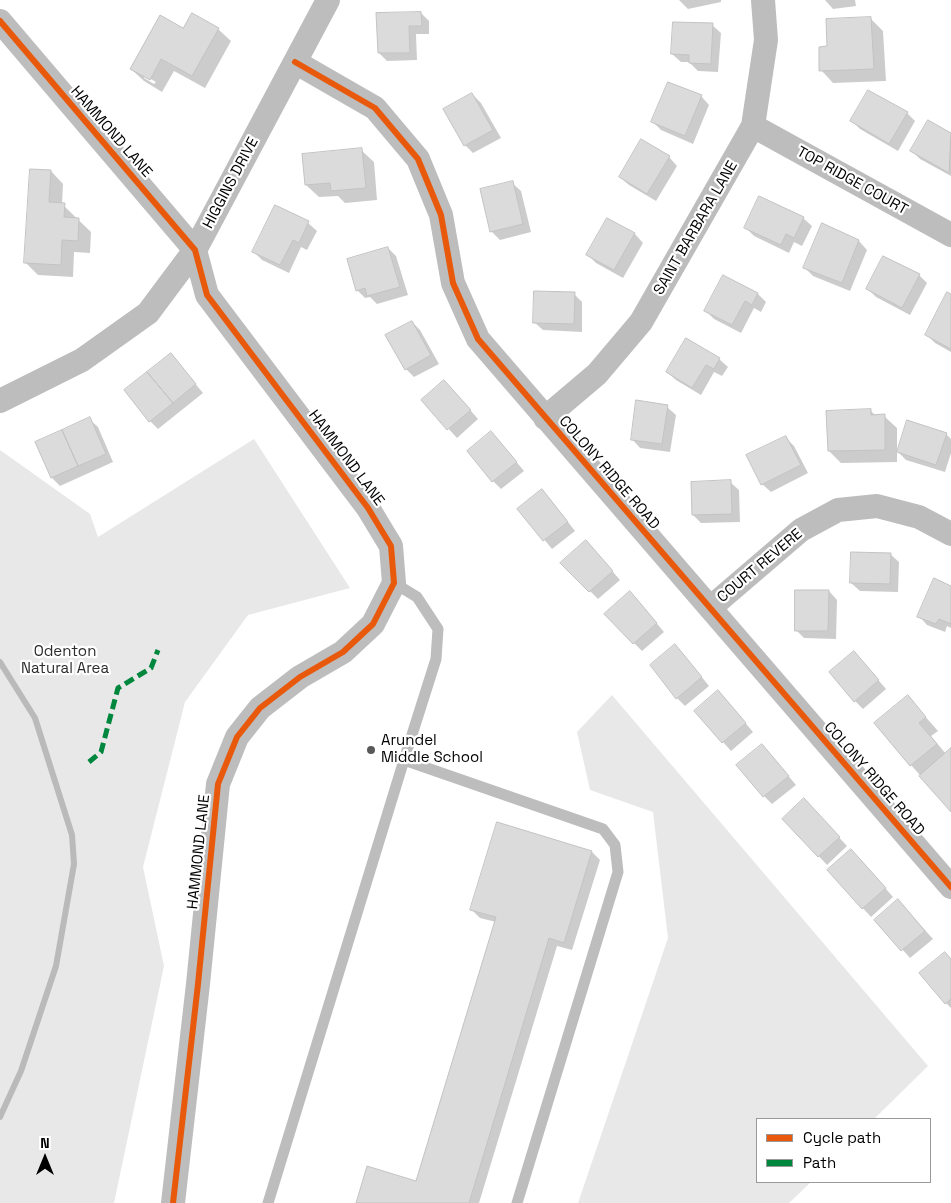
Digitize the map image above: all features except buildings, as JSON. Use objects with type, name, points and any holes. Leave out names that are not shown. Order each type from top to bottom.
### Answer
[{"type":"street","name":"HIGGINS DRIVE","points":[[0,401],[82,360],[148,313],[195,250],[328,0]]},
{"type":"street","name":"SAINT BARBARA LANE","points":[[546,418],[596,374],[642,322],[754,126],[766,40],[763,0]]},
{"type":"street","name":"HAMMOND LANE","points":[[0,21],[195,250],[207,295],[368,508],[391,546],[394,583],[373,624],[343,652],[300,677],[260,708],[237,737],[218,784],[198,984],[172,1203]]},
{"type":"street","name":"COLONY RIDGE ROAD","points":[[295,62],[375,108],[418,159],[441,215],[453,283],[478,338],[951,887]]},
{"type":"street","name":"TOP RIDGE COURT","points":[[754,126],[951,235]]},
{"type":"street","name":"COURT REVERE","points":[[710,608],[801,530],[838,510],[877,506],[919,517],[951,534]]},
{"type":"lane","points":[[268,1203],[436,659],[438,629],[418,597],[394,583]]},
{"type":"lane","points":[[404,760],[603,829],[615,845],[618,872],[517,1203]]},
{"type":"green space","name":"Odenton Natural Area","points":[[254,439],[350,588],[248,615],[185,702],[143,867],[164,966],[114,1203],[0,1203],[0,450],[90,514],[98,537]]},
{"type":"green space","points":[[612,695],[928,1066],[875,1118],[756,1118],[756,1183],[810,1183],[789,1203],[578,1203],[668,938],[653,812],[590,790],[577,732]]},
{"type":"waterway","points":[[0,662],[35,718],[72,835],[74,864],[56,966],[21,1071],[0,1117]]},
{"type":"marked path","points":[[89,762],[101,752],[118,688],[151,668],[158,650]]},
{"type":"cycle path","points":[[0,21],[195,250],[207,295],[368,508],[391,546],[394,583],[373,624],[343,652],[300,677],[260,708],[237,737],[218,784],[173,1203]]},
{"type":"cycle path","points":[[295,62],[375,108],[418,159],[441,215],[453,283],[478,339],[951,887]]},
{"type":"place","name":"Arundel Middle School","points":[[371,750]]}]
